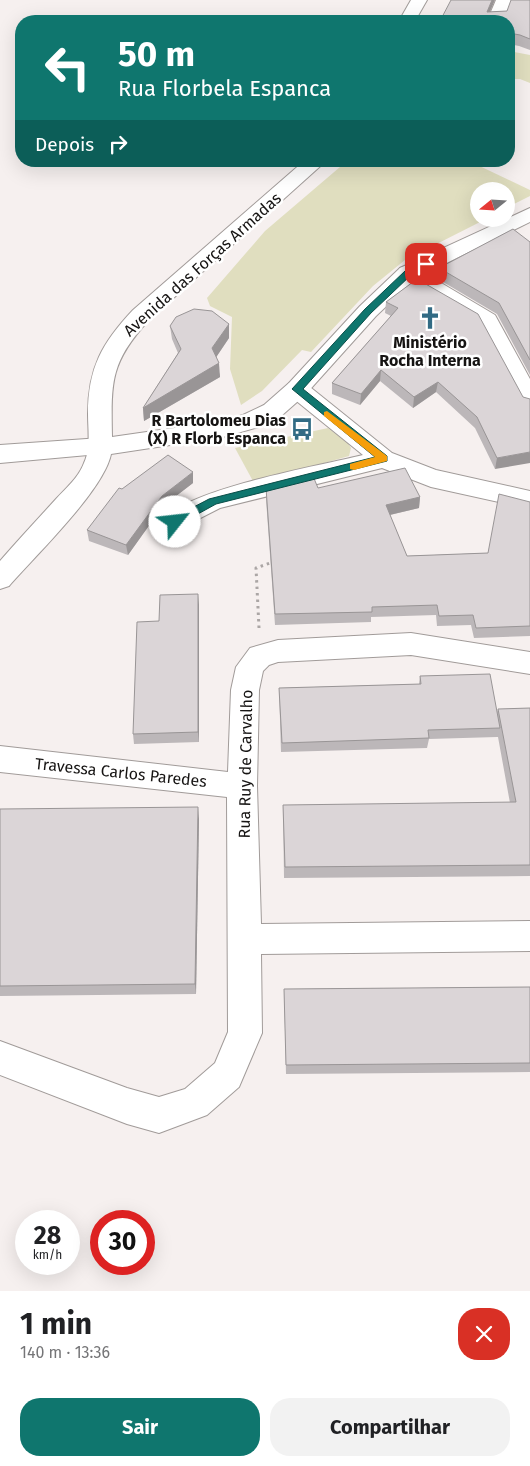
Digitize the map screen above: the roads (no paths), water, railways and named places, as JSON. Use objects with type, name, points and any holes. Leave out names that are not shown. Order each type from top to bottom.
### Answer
[{"type":"street","points":[[410,15],[419,0]]},
{"type":"street","points":[[498,15],[504,0]]},
{"type":"street","name":"Avenida das Forças Armadas","points":[[0,579],[90,475],[96,464],[101,447],[99,397],[101,374],[107,358],[116,343],[141,315],[309,167]]},
{"type":"street","points":[[0,454],[101,447],[223,429],[251,422],[272,411],[297,389],[368,311],[408,273],[530,214]]},
{"type":"street","points":[[408,273],[487,320],[530,401]]},
{"type":"street","points":[[297,389],[383,459],[431,478],[530,500]]},
{"type":"street","points":[[175,522],[213,501],[383,459]]},
{"type":"street","name":"Rua Ruy de Carvalho","points":[[0,1058],[127,1106],[159,1115],[195,1103],[227,1075],[244,1033],[246,939],[242,786],[245,690],[250,666],[260,656],[278,651],[411,644],[530,663]]},
{"type":"street","name":"Travessa Carlos Paredes","points":[[0,759],[242,786]]},
{"type":"street","points":[[246,939],[530,936]]},
{"type":"place","name":"Ministério Rocha Interna","points":[[430,318]]},
{"type":"place","name":"R Bartolomeu Dias (X) R Florb Espanca","points":[[302,429]]}]
